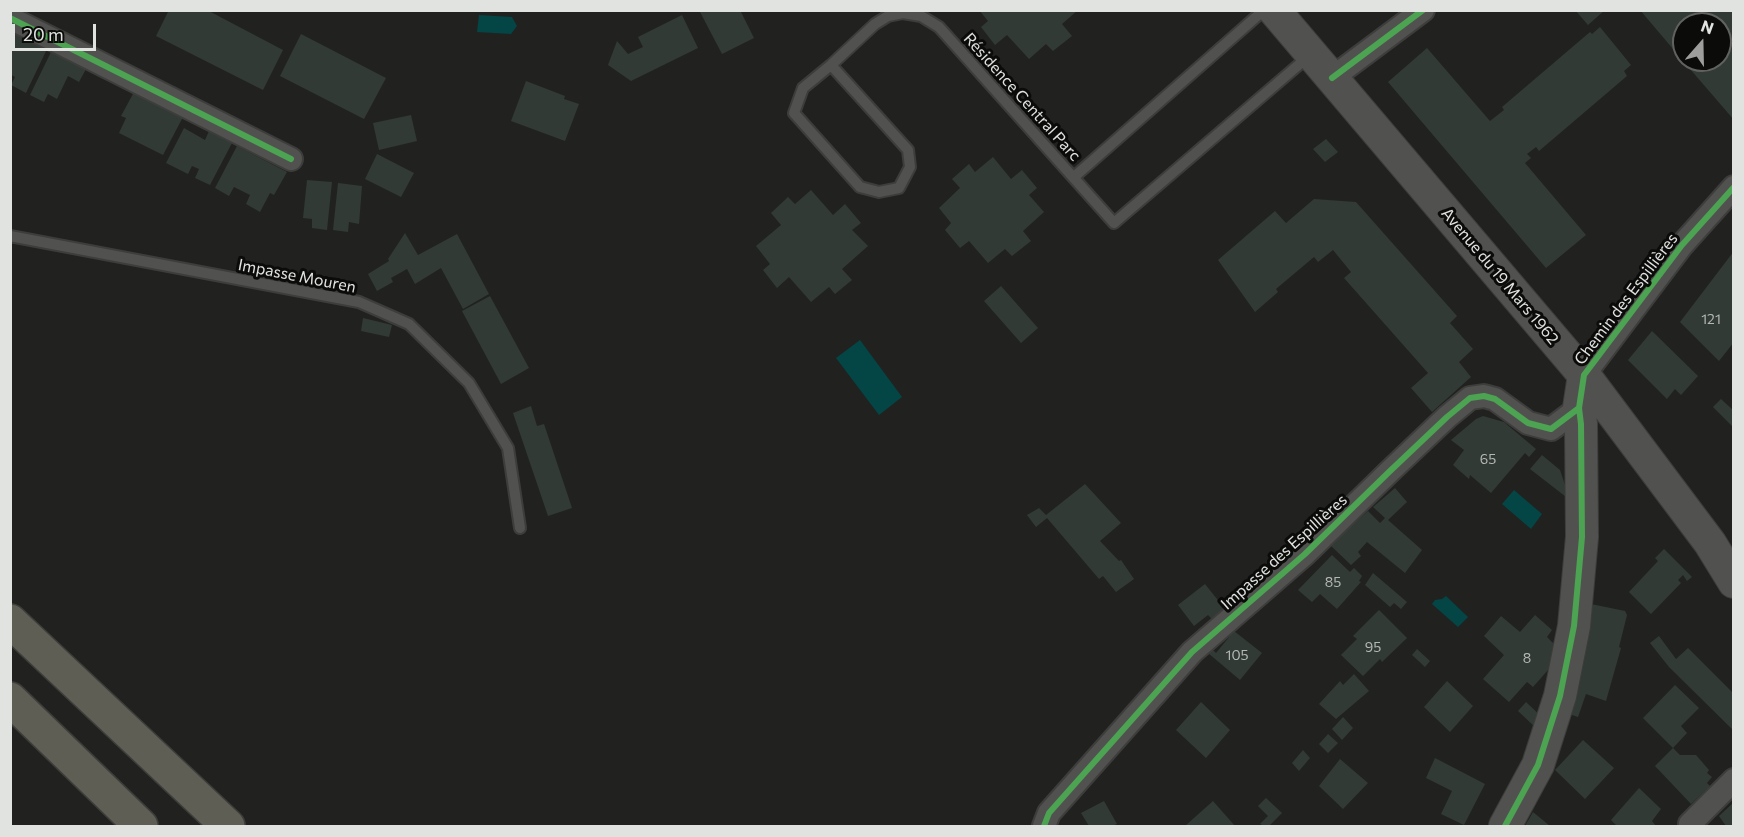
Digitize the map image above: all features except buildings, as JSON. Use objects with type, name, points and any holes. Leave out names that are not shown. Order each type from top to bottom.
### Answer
[{"type":"highway","points":[[10,621],[228,826]]},
{"type":"highway","points":[[10,699],[141,826]]},
{"type":"main road","name":"Avenue du 19 Mars 1962","points":[[1274,10],[1584,375],[1710,543],[1734,582]]},
{"type":"main road","name":"Chemin des Espillières","points":[[1505,826],[1538,765],[1560,696],[1574,626],[1582,537],[1579,408],[1584,375]]},
{"type":"street","points":[[1332,78],[1423,10]]},
{"type":"street","points":[[10,18],[291,159]]},
{"type":"street","name":"Chemin des Espillières","points":[[1584,375],[1682,246],[1734,187]]},
{"type":"street","name":"Impasse des Espillières","points":[[1044,826],[1049,813],[1192,652],[1305,554],[1414,448],[1470,398],[1484,396],[1495,399],[1528,423],[1551,429],[1579,408]]},
{"type":"street","points":[[1690,824],[1734,780]]},
{"type":"lane","name":"Résidence Central Parc","points":[[1074,177],[1264,10]]},
{"type":"lane","name":"Résidence Central Parc","points":[[831,65],[908,150],[910,167],[899,188],[879,192],[860,187],[794,113],[804,88],[875,24],[888,16],[903,13],[921,16],[939,27],[1114,223],[1311,54]]},
{"type":"lane","name":"Impasse Mouren","points":[[10,236],[359,302],[408,324],[469,383],[508,448],[520,528]]},
{"type":"water","points":[[479,15],[512,17],[517,26],[511,34],[477,32]]},
{"type":"water","points":[[860,340],[902,397],[879,415],[836,358]]},
{"type":"water","points":[[1514,490],[1542,514],[1531,529],[1502,504]]},
{"type":"water","points":[[1446,596],[1468,617],[1458,627],[1432,604],[1435,600]]},
{"type":"cycle path","points":[[1332,78],[1423,10]]},
{"type":"cycle path","points":[[10,18],[291,159]]},
{"type":"cycle path","points":[[1505,826],[1538,765],[1560,696],[1574,626],[1582,537],[1579,408],[1584,375],[1682,245],[1734,187]]},
{"type":"cycle path","points":[[1044,826],[1049,813],[1192,652],[1305,554],[1447,417],[1470,398],[1484,396],[1495,399],[1528,423],[1551,429],[1579,408]]}]
